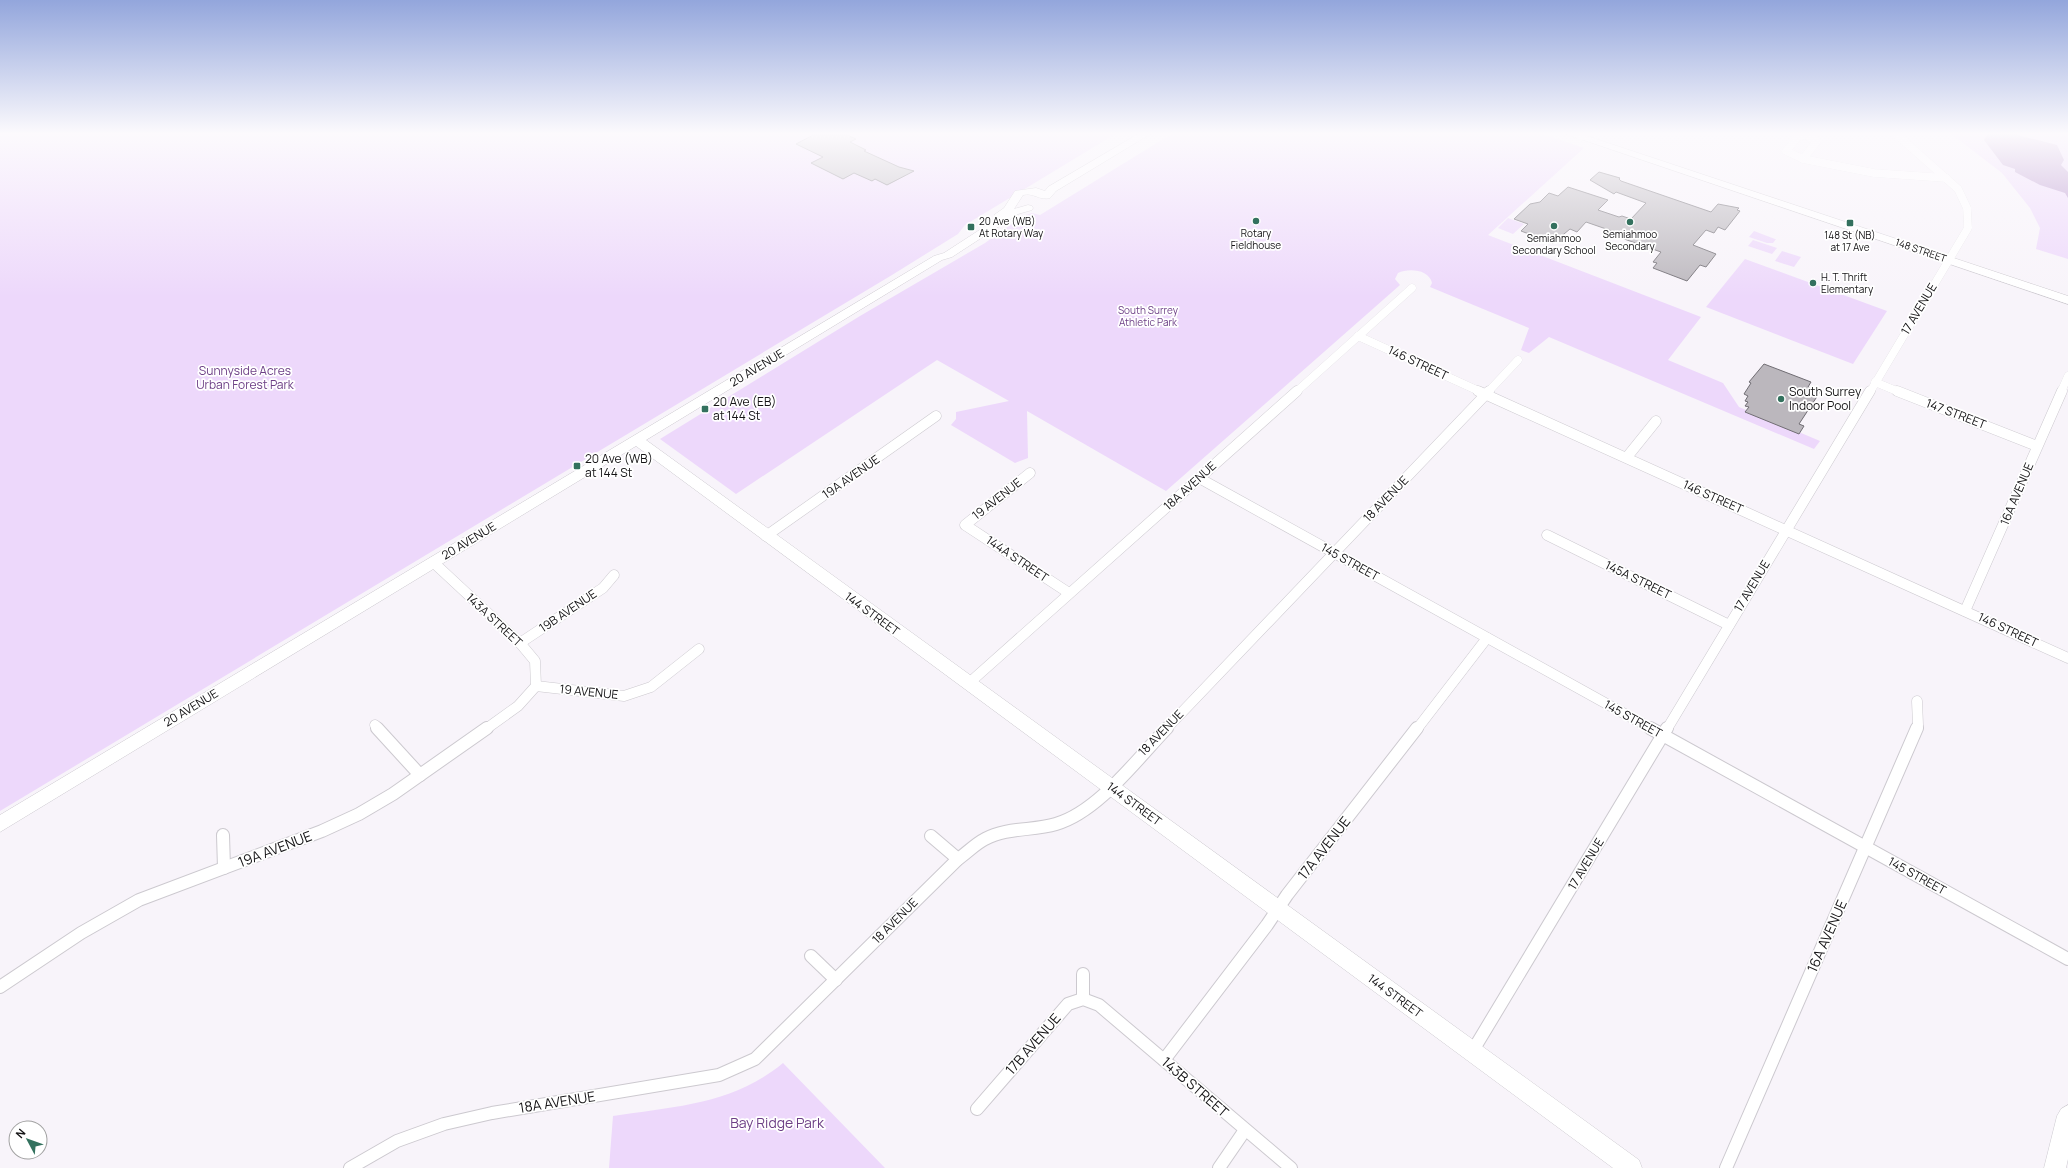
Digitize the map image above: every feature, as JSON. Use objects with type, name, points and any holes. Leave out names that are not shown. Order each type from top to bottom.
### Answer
[{"type":"street","points":[[1028,208],[1018,205],[1013,199],[1019,193],[1044,188]]},
{"type":"street","points":[[1030,190],[1041,192],[1046,196],[1055,188]]},
{"type":"street","name":"148 STREET","points":[[1737,188],[2068,300]]},
{"type":"street","name":"17 AVENUE","points":[[1472,1052],[1968,228],[1967,208],[1956,188]]},
{"type":"street","name":"20 AVENUE","points":[[0,824],[938,258],[948,255],[1014,212],[1043,205],[1046,202],[1046,196]]},
{"type":"street","name":"20 AVENUE","points":[[938,258],[943,252],[1008,210],[1013,199]]},
{"type":"street","name":"18A AVENUE","points":[[968,684],[1412,288]]},
{"type":"street","name":"146 STREET","points":[[1358,336],[2068,658]]},
{"type":"street","name":"18 AVENUE","points":[[768,1048],[958,859],[985,839],[1005,832],[1056,824],[1080,813],[1098,800],[1518,360]]},
{"type":"street","name":"16A AVENUE","points":[[1965,611],[2068,376]]},
{"type":"street","name":"147 STREET","points":[[1875,382],[2037,446]]},
{"type":"street","name":"19A AVENUE","points":[[766,536],[936,416]]},
{"type":"street","points":[[1626,457],[1656,421]]},
{"type":"street","name":"144 STREET","points":[[638,440],[766,536],[1279,909],[1631,1168]]},
{"type":"street","name":"19 AVENUE","points":[[965,525],[1030,473]]},
{"type":"street","name":"145 STREET","points":[[1199,478],[2068,960]]},
{"type":"street","name":"144A STREET","points":[[965,525],[1069,594]]},
{"type":"street","name":"145A STREET","points":[[1547,534],[1729,625]]},
{"type":"street","name":"143A STREET","points":[[433,562],[520,644],[535,661],[536,686]]},
{"type":"street","name":"19B AVENUE","points":[[520,644],[603,588],[614,575]]},
{"type":"street","name":"17A AVENUE","points":[[1164,1060],[1279,909],[1288,895],[1487,638]]},
{"type":"street","name":"19 AVENUE","points":[[536,686],[624,696],[651,687],[699,649]]},
{"type":"street","name":"19A AVENUE","points":[[0,987],[110,915],[139,900],[322,831],[359,814],[518,706],[536,686]]},
{"type":"street","name":"16A AVENUE","points":[[1726,1168],[1918,725],[1917,701]]},
{"type":"street","points":[[375,725],[420,774]]},
{"type":"street","points":[[223,835],[224,868]]},
{"type":"street","points":[[931,836],[958,859]]},
{"type":"street","points":[[811,956],[836,980]]},
{"type":"street","points":[[1083,974],[1083,999]]},
{"type":"street","name":"143B STREET","points":[[1083,999],[1098,1005],[1291,1168]]},
{"type":"street","name":"17B AVENUE","points":[[977,1109],[1068,1004],[1083,999]]},
{"type":"street","name":"18A AVENUE","points":[[350,1168],[366,1157],[401,1139],[451,1121],[719,1075],[754,1059],[768,1048]]},
{"type":"street","points":[[2055,1168],[2068,1116]]},
{"type":"street","points":[[1219,1168],[1245,1130]]},
{"type":"green space","name":"Sunnyside Acres Urban Forest Park","points":[[0,188],[1027,188],[965,225],[958,234],[892,275],[0,811]]},
{"type":"green space","name":"South Surrey Athletic Park","points":[[1085,188],[1540,188],[1488,235],[1701,317],[1668,360],[1723,383],[1739,407],[1820,441],[1814,449],[1549,337],[1529,353],[1521,350],[1529,328],[1430,287],[1432,283],[1427,275],[1423,272],[1412,270],[1398,273],[1395,279],[1400,285],[1166,491],[1027,411],[1028,458],[1015,463],[951,425],[956,419],[956,412],[1009,401],[937,360],[736,494],[660,439],[860,316],[985,243],[1023,216],[1032,213],[1040,215]]},
{"type":"green space","points":[[2014,188],[2068,188],[2068,259],[2036,249],[2040,228],[2030,208]]},
{"type":"green space","points":[[1508,218],[1524,224],[1513,234],[1498,228]]},
{"type":"green space","points":[[1754,231],[1776,239],[1773,243],[1767,243],[1749,237]]},
{"type":"green space","points":[[1753,240],[1777,248],[1772,254],[1748,246]]},
{"type":"green space","points":[[1782,251],[1801,257],[1794,267],[1775,261]]},
{"type":"green space","points":[[1745,259],[1887,311],[1853,364],[1706,307]]},
{"type":"green space","name":"Bay Ridge Park","points":[[783,1063],[885,1168],[609,1168],[613,1116],[681,1106],[723,1096],[744,1088],[764,1077]]},
{"type":"shaded area","points":[[2048,188],[2068,188],[2068,198],[2065,193]]},
{"type":"building","name":"Semiahmoo Secondary School","points":[[1567,188],[1608,200],[1598,210],[1619,217],[1622,216],[1631,219],[1646,203],[1616,192],[1614,194],[1603,188],[1640,188],[1711,212],[1718,204],[1739,208],[1737,210],[1740,211],[1725,230],[1718,227],[1714,233],[1706,230],[1693,245],[1716,254],[1706,267],[1700,265],[1687,281],[1653,268],[1657,263],[1653,262],[1661,252],[1610,234],[1612,231],[1586,222],[1577,232],[1570,229],[1553,243],[1521,231],[1528,224],[1514,219],[1530,204],[1540,202],[1549,193],[1558,196]]},
{"type":"building","name":"South Surrey Indoor Pool","points":[[1764,364],[1811,382],[1808,387],[1820,392],[1799,424],[1804,426],[1799,434],[1745,412],[1749,407],[1745,406],[1748,402],[1745,401],[1748,396],[1744,394],[1751,383],[1749,382]]},
{"type":"place","name":"Rotary Fieldhouse","points":[[1256,221]]},
{"type":"place","name":"Semiahmoo Secondary","points":[[1630,222]]},
{"type":"place","name":"148 St (NB) at 17 Ave","points":[[1850,223]]},
{"type":"place","name":"Semiahmoo Secondary School","points":[[1554,226]]},
{"type":"place","name":"20 Ave (WB) At Rotary Way","points":[[971,227]]},
{"type":"place","name":"H. T. Thrift Elementary","points":[[1813,283]]},
{"type":"place","name":"South Surrey Indoor Pool","points":[[1781,399]]},
{"type":"place","name":"20 Ave (EB) at 144 St","points":[[705,409]]},
{"type":"place","name":"20 Ave (WB) at 144 St","points":[[577,466]]}]
